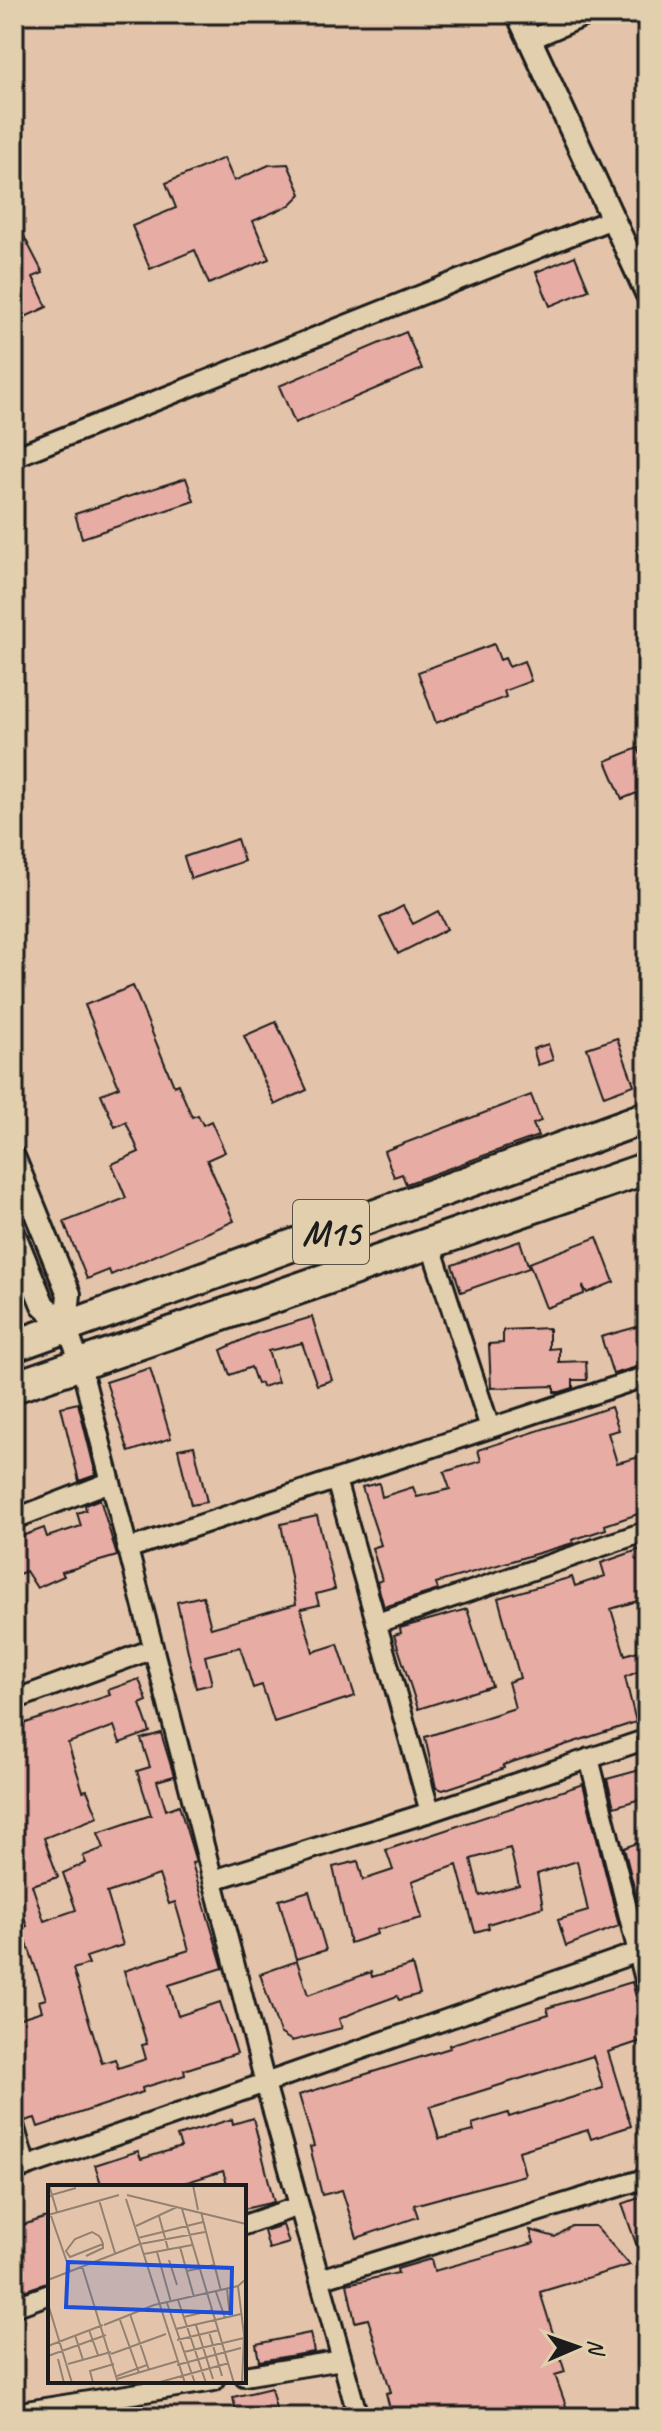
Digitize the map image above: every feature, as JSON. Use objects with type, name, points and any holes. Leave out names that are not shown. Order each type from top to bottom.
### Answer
[{"type":"highway","name":"M15","points":[[14,1346],[647,1117]]},
{"type":"highway","name":"M15","points":[[14,1387],[647,1168]]},
{"type":"street","points":[[518,14],[647,293]]},
{"type":"street","points":[[529,40],[590,14]]},
{"type":"street","points":[[14,457],[612,219]]},
{"type":"street","points":[[14,1159],[69,1294],[66,1326]]},
{"type":"street","points":[[14,1235],[43,1305],[66,1326],[80,1362],[265,2083],[358,2417]]},
{"type":"street","points":[[430,1243],[490,1428]]},
{"type":"street","points":[[127,1549],[647,1376]]},
{"type":"street","points":[[336,1480],[430,1812]]},
{"type":"street","points":[[14,1519],[110,1482]]},
{"type":"street","points":[[377,1623],[647,1531]]},
{"type":"street","points":[[14,1700],[153,1649]]},
{"type":"street","points":[[213,1880],[647,1739]]},
{"type":"street","points":[[589,1758],[643,1950],[647,1988]]},
{"type":"street","points":[[14,2125],[20,2169],[643,1950]]},
{"type":"street","points":[[320,2279],[647,2178]]},
{"type":"street","points":[[246,2224],[299,2206]]},
{"type":"street","points":[[14,2307],[48,2295]]},
{"type":"street","points":[[246,2376],[342,2360]]},
{"type":"street","points":[[14,2413],[202,2383]]},
{"type":"building","points":[[224,158],[234,181],[269,165],[288,164],[301,194],[290,205],[253,221],[269,259],[209,284],[195,250],[150,269],[132,226],[176,208],[166,183]]},
{"type":"building","points":[[14,217],[43,273],[33,277],[47,307],[14,322]]},
{"type":"building","points":[[575,256],[589,290],[550,306],[536,272]]},
{"type":"building","points":[[406,332],[422,369],[295,423],[279,386]]},
{"type":"building","points":[[186,478],[194,501],[82,538],[75,514]]},
{"type":"building","points":[[494,644],[500,660],[505,658],[509,667],[524,661],[531,681],[504,691],[506,697],[436,723],[418,672]]},
{"type":"building","points":[[638,748],[647,771],[647,789],[622,799],[606,761]]},
{"type":"building","points":[[237,839],[244,861],[191,879],[184,857]]},
{"type":"building","points":[[403,906],[413,924],[438,911],[447,929],[398,954],[380,918]]},
{"type":"building","points":[[133,986],[174,1086],[178,1084],[192,1117],[198,1115],[203,1125],[211,1121],[225,1152],[207,1160],[234,1221],[111,1275],[109,1270],[87,1279],[64,1222],[126,1198],[112,1164],[139,1152],[126,1122],[115,1127],[101,1094],[119,1087],[85,1005]]},
{"type":"building","points":[[276,1022],[307,1090],[275,1105],[244,1036]]},
{"type":"building","points":[[617,1038],[634,1085],[604,1096],[587,1048]]},
{"type":"building","points":[[548,1044],[553,1060],[538,1065],[533,1049]]},
{"type":"building","points":[[531,1095],[541,1121],[533,1124],[538,1136],[406,1184],[402,1174],[394,1177],[384,1151]]},
{"type":"building","points":[[597,1237],[614,1282],[587,1293],[583,1286],[584,1294],[546,1308],[529,1263]]},
{"type":"building","points":[[520,1241],[529,1268],[461,1292],[452,1265]]},
{"type":"building","points":[[312,1317],[332,1380],[317,1385],[302,1343],[268,1351],[278,1382],[262,1387],[261,1383],[257,1384],[251,1367],[230,1375],[221,1350],[255,1334]]},
{"type":"building","points":[[647,1324],[647,1364],[613,1374],[601,1337]]},
{"type":"building","points":[[549,1328],[549,1349],[559,1348],[559,1362],[586,1361],[587,1380],[573,1380],[573,1388],[560,1392],[554,1392],[554,1386],[491,1388],[489,1344],[503,1343],[503,1330]]},
{"type":"building","points":[[150,1368],[171,1438],[129,1452],[106,1382]]},
{"type":"building","points":[[78,1403],[96,1475],[79,1481],[61,1407]]},
{"type":"building","points":[[611,1407],[619,1430],[608,1433],[617,1463],[647,1455],[647,1511],[605,1525],[606,1529],[572,1540],[573,1543],[436,1583],[438,1590],[384,1607],[377,1582],[382,1580],[372,1548],[381,1545],[362,1487],[379,1483],[382,1497],[413,1487],[417,1497],[450,1489],[444,1472],[481,1461],[478,1450]]},
{"type":"building","points":[[194,1446],[207,1502],[191,1505],[178,1449]]},
{"type":"building","points":[[100,1499],[117,1556],[62,1572],[64,1576],[37,1588],[26,1571],[14,1576],[14,1539],[44,1528],[47,1537],[81,1526],[77,1513],[86,1510],[85,1505]]},
{"type":"building","points":[[317,1516],[335,1589],[316,1594],[319,1605],[301,1609],[313,1652],[338,1644],[355,1696],[274,1722],[262,1685],[253,1688],[240,1647],[205,1656],[212,1684],[196,1688],[177,1602],[203,1596],[211,1628],[296,1604],[281,1524]]},
{"type":"building","points":[[647,1547],[647,1598],[611,1609],[625,1655],[647,1648],[647,1668],[625,1677],[636,1722],[503,1765],[504,1768],[443,1790],[436,1788],[425,1737],[515,1708],[508,1682],[520,1678],[498,1598],[572,1577],[575,1586],[605,1576],[601,1563]]},
{"type":"building","points":[[467,1609],[492,1686],[418,1709],[394,1635],[401,1633],[400,1628]]},
{"type":"building","points":[[139,1679],[147,1701],[140,1704],[150,1732],[120,1743],[114,1726],[68,1743],[83,1791],[87,1790],[98,1817],[44,1838],[58,1877],[32,1885],[44,1921],[76,1910],[63,1873],[86,1863],[83,1856],[104,1848],[98,1833],[151,1815],[137,1771],[150,1767],[141,1739],[161,1733],[174,1776],[157,1781],[166,1810],[179,1805],[196,1862],[192,1863],[223,1968],[169,1985],[178,2016],[220,2002],[237,2053],[184,2070],[185,2075],[142,2088],[143,2092],[38,2127],[35,2118],[25,2121],[14,2085],[14,2020],[42,2011],[39,2001],[46,1999],[22,1928],[27,1926],[14,1889],[14,1740],[24,1737],[20,1725],[110,1695],[108,1690]],"holes":[[[159,1875],[169,1904],[175,1902],[189,1950],[124,1971],[147,2044],[142,2045],[146,2059],[118,2068],[115,2059],[102,2063],[73,1969],[89,1964],[86,1957],[123,1945],[107,1893]]]},
{"type":"building","points":[[647,1768],[647,1797],[614,1807],[607,1779]]},
{"type":"building","points":[[583,1784],[619,1926],[566,1946],[558,1920],[588,1911],[577,1861],[537,1874],[543,1907],[488,1924],[489,1928],[475,1932],[457,1865],[412,1881],[422,1918],[376,1930],[377,1934],[350,1943],[333,1867],[358,1861],[363,1880],[393,1870],[386,1850]],"holes":[[[510,1848],[519,1885],[480,1896],[471,1859]]]},
{"type":"building","points":[[647,1839],[647,1918],[642,1919],[624,1848]]},
{"type":"building","points":[[309,1891],[326,1950],[296,1959],[279,1900]]},
{"type":"building","points":[[297,1961],[308,1995],[371,1972],[372,1977],[412,1965],[420,1994],[399,2000],[397,1996],[367,2007],[339,2019],[342,2028],[292,2041],[280,2033],[260,1974]]},
{"type":"building","points":[[632,1982],[647,2039],[608,2052],[631,2126],[591,2139],[588,2130],[519,2151],[525,2175],[414,2205],[418,2217],[357,2238],[342,2190],[322,2195],[310,2147],[314,2146],[299,2095],[549,2014],[547,2008]],"holes":[[[593,2056],[603,2088],[509,2117],[508,2113],[472,2124],[474,2131],[439,2139],[430,2107]]]},
{"type":"building","points":[[253,2118],[274,2202],[246,2209],[246,2185],[227,2185],[223,2171],[178,2185],[101,2185],[95,2165],[138,2151],[141,2159],[181,2147],[177,2136],[232,2119],[233,2124]]},
{"type":"building","points":[[647,2195],[647,2269],[645,2269],[622,2204]]},
{"type":"building","points":[[48,2217],[48,2283],[14,2294],[14,2228]]},
{"type":"building","points":[[283,2225],[289,2243],[269,2249],[264,2231]]},
{"type":"building","points":[[572,2226],[595,2226],[630,2265],[540,2292],[565,2372],[555,2375],[570,2417],[532,2417],[530,2411],[513,2417],[392,2417],[386,2393],[391,2392],[368,2319],[355,2322],[347,2284],[398,2273],[397,2269],[431,2259],[434,2271],[534,2243],[530,2230],[555,2237]]},
{"type":"building","points":[[310,2333],[314,2352],[259,2361],[256,2344]]},
{"type":"building","points":[[271,2388],[278,2417],[237,2417],[233,2397]]}]
